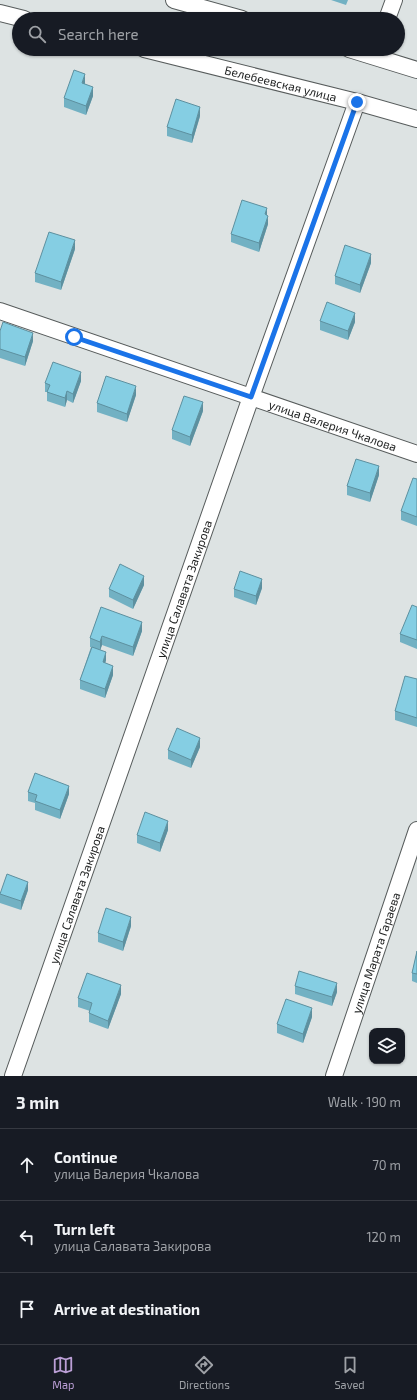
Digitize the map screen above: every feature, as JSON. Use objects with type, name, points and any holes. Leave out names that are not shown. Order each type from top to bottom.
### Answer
[{"type":"street","points":[[174,0],[217,12]]},
{"type":"street","points":[[390,12],[394,0]]},
{"type":"street","points":[[0,13],[12,16]]},
{"type":"street","name":"Белебеевская улица","points":[[172,56],[357,102],[417,119]]},
{"type":"street","points":[[383,56],[417,70]]},
{"type":"street","name":"улица Салавата Закирова","points":[[13,1076],[251,397],[357,102]]},
{"type":"street","name":"улица Валерия Чкалова","points":[[0,311],[417,454]]},
{"type":"street","name":"улица Марата Гараева","points":[[334,1076],[417,830]]},
{"type":"building","points":[[74,70],[85,74],[82,83],[93,87],[86,106],[64,98]]},
{"type":"building","points":[[176,99],[200,107],[192,135],[167,127]]},
{"type":"building","points":[[242,200],[267,208],[265,214],[268,216],[259,243],[231,234]]},
{"type":"building","points":[[49,232],[75,240],[61,282],[35,273]]},
{"type":"building","points":[[345,245],[371,254],[360,285],[335,276]]},
{"type":"building","points":[[327,302],[355,313],[348,331],[320,321]]},
{"type":"building","points":[[3,322],[33,333],[25,357],[0,349],[0,331]]},
{"type":"building","points":[[53,362],[81,372],[73,394],[67,391],[65,398],[47,392],[50,385],[45,383]]},
{"type":"building","points":[[106,376],[136,386],[127,414],[97,403]]},
{"type":"building","points":[[184,396],[203,402],[190,437],[172,430]]},
{"type":"building","points":[[356,459],[379,466],[370,493],[347,486]]},
{"type":"building","points":[[413,478],[417,479],[417,517],[401,511]]},
{"type":"building","points":[[120,564],[144,576],[133,600],[109,589]]},
{"type":"building","points":[[240,571],[262,579],[256,596],[234,589]]},
{"type":"building","points":[[412,605],[417,607],[417,640],[400,634]]},
{"type":"building","points":[[101,607],[142,622],[133,647],[102,636],[100,642],[90,638]]},
{"type":"building","points":[[92,647],[106,652],[103,662],[113,666],[105,689],[80,680]]},
{"type":"building","points":[[405,676],[417,679],[417,718],[395,711]]},
{"type":"building","points":[[177,728],[200,738],[191,760],[168,750]]},
{"type":"building","points":[[35,773],[69,786],[60,810],[35,801],[37,795],[28,792]]},
{"type":"building","points":[[145,812],[168,821],[160,843],[137,835]]},
{"type":"building","points":[[7,874],[28,882],[21,901],[0,894]]},
{"type":"building","points":[[106,908],[131,917],[123,942],[98,933]]},
{"type":"building","points":[[417,951],[417,974],[412,973]]},
{"type":"building","points":[[299,971],[337,983],[332,997],[295,986]]},
{"type":"building","points":[[87,973],[121,985],[108,1021],[89,1013],[92,1003],[78,998]]},
{"type":"building","points":[[286,999],[312,1008],[303,1034],[277,1024]]},
{"type":"route","points":[[74,337],[251,397],[357,102]]}]
